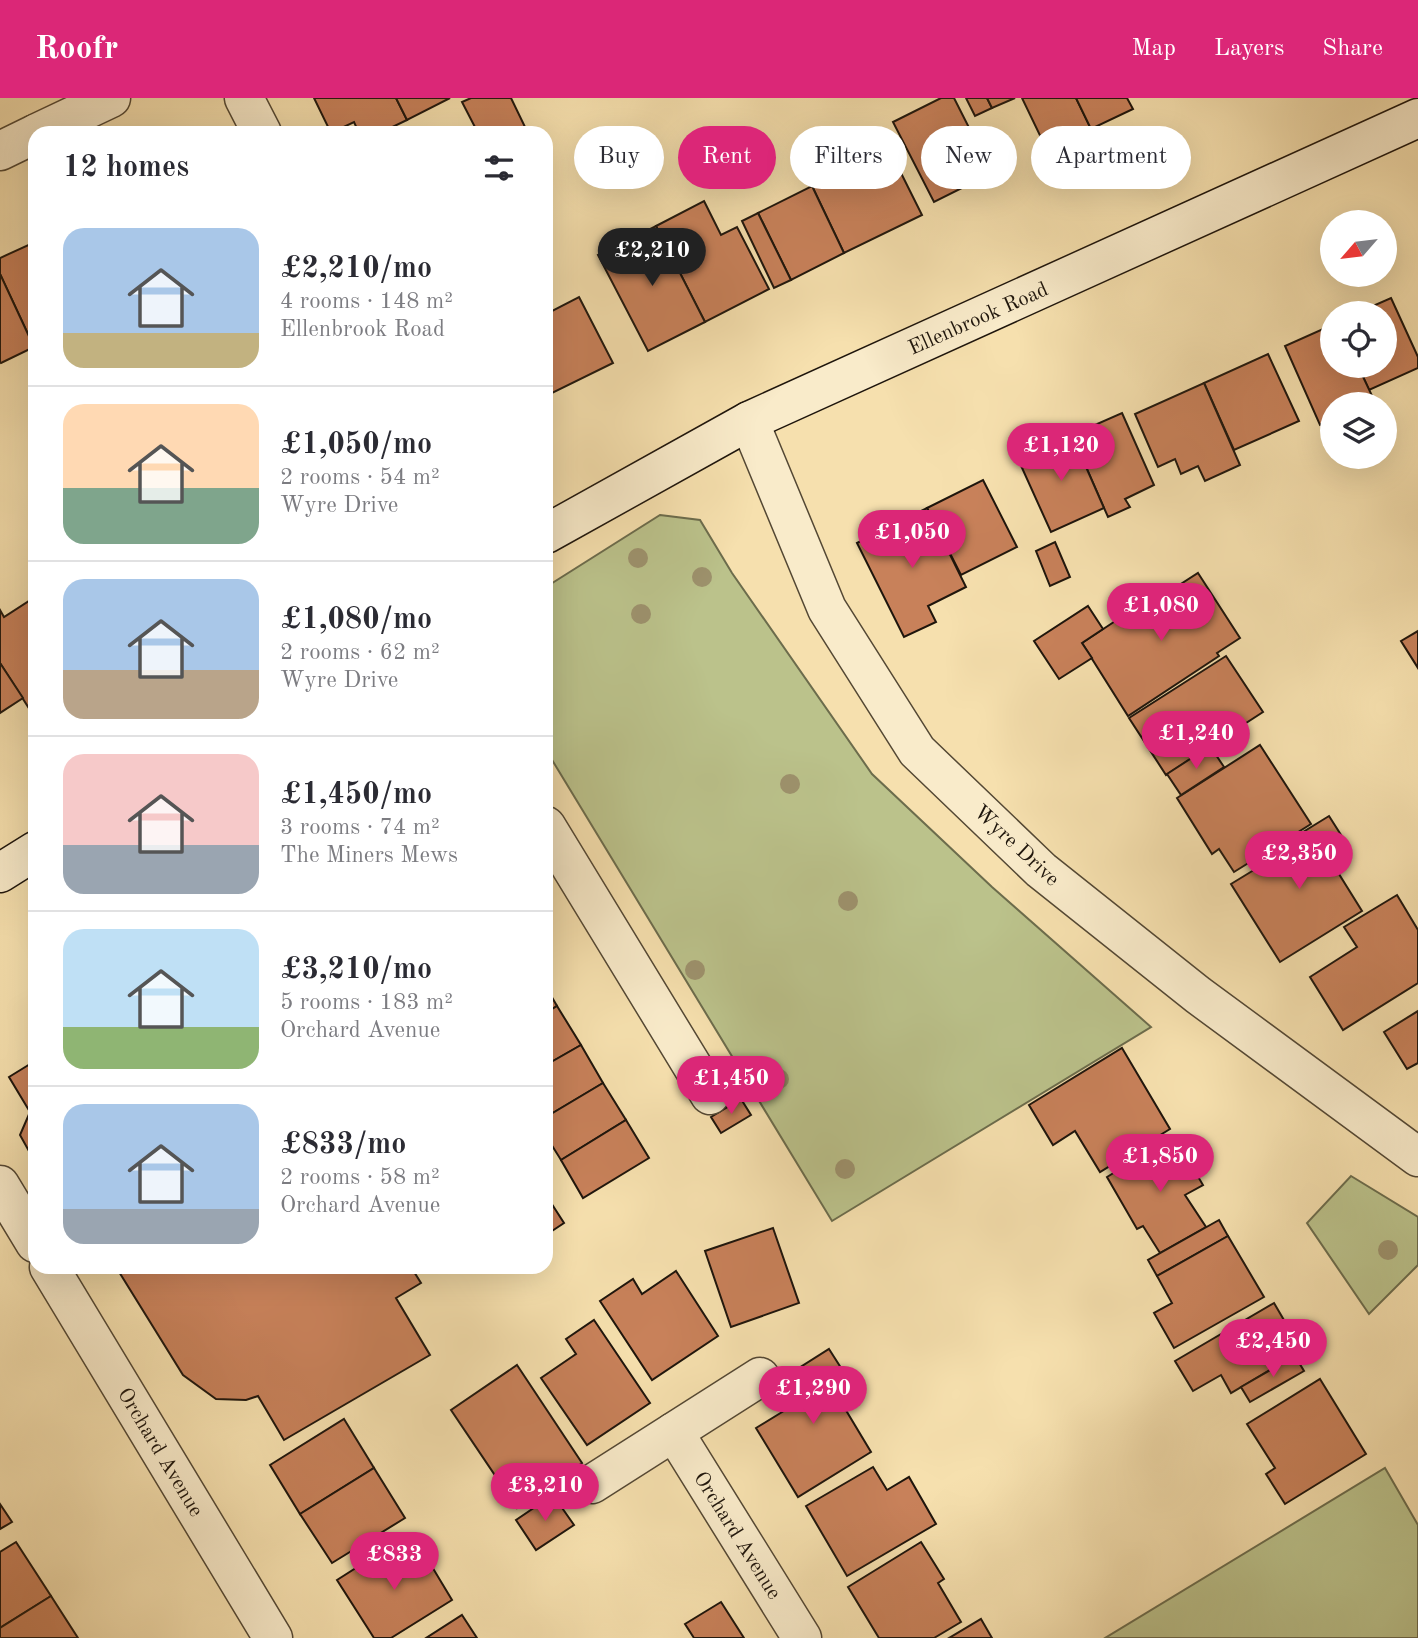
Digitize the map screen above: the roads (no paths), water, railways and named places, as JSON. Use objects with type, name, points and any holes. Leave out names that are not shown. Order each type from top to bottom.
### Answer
[{"type":"street","points":[[53,126],[111,98]]},
{"type":"street","points":[[244,98],[258,126]]},
{"type":"street","name":"Ellenbrook Road","points":[[553,530],[749,421],[1418,118]]},
{"type":"street","points":[[0,150],[28,138]]},
{"type":"street","name":"Wyre Drive","points":[[749,421],[827,609],[917,751],[1041,870],[1198,995],[1418,1157]]},
{"type":"street","points":[[553,837],[710,1095]]},
{"type":"street","points":[[0,873],[28,855]]},
{"type":"street","points":[[0,1185],[28,1231]]},
{"type":"street","name":"Orchard Avenue","points":[[53,1274],[272,1638]]},
{"type":"street","points":[[592,1484],[760,1377]]},
{"type":"street","name":"Orchard Avenue","points":[[674,1432],[802,1638]]}]
